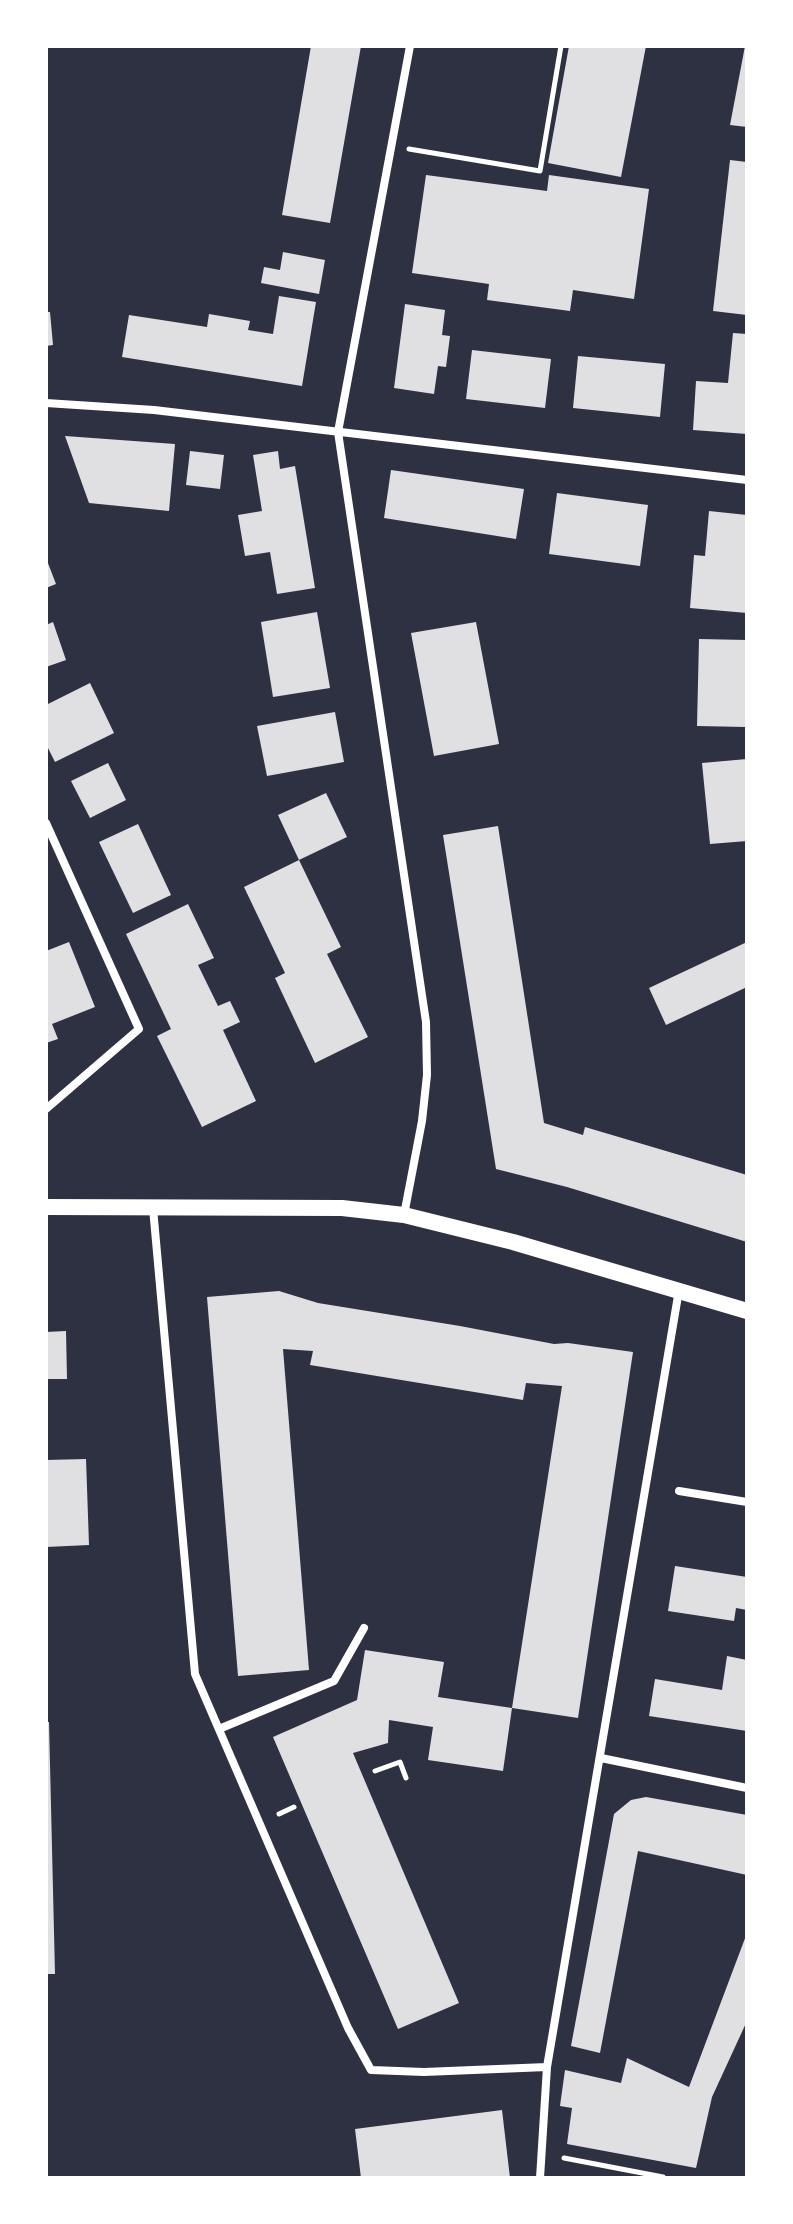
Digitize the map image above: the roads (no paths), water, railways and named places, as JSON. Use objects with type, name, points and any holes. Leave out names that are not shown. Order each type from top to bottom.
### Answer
[{"type":"main road","points":[[46,1207],[342,1208],[404,1215],[679,1289],[747,1311]]},
{"type":"street","points":[[404,1215],[424,1106],[426,1022],[338,432],[410,46]]},
{"type":"street","points":[[46,403],[154,410],[747,480]]},
{"type":"street","points":[[46,823],[50,841],[139,1029],[46,1109]]},
{"type":"street","points":[[153,1208],[195,1674],[348,2028],[371,2070],[424,2072],[547,2067]]},
{"type":"street","points":[[540,2178],[547,2067],[679,1289]]},
{"type":"street","points":[[679,1491],[747,1502]]},
{"type":"street","points":[[219,1729],[334,1681],[364,1628]]},
{"type":"street","points":[[601,1758],[747,1788]]}]
